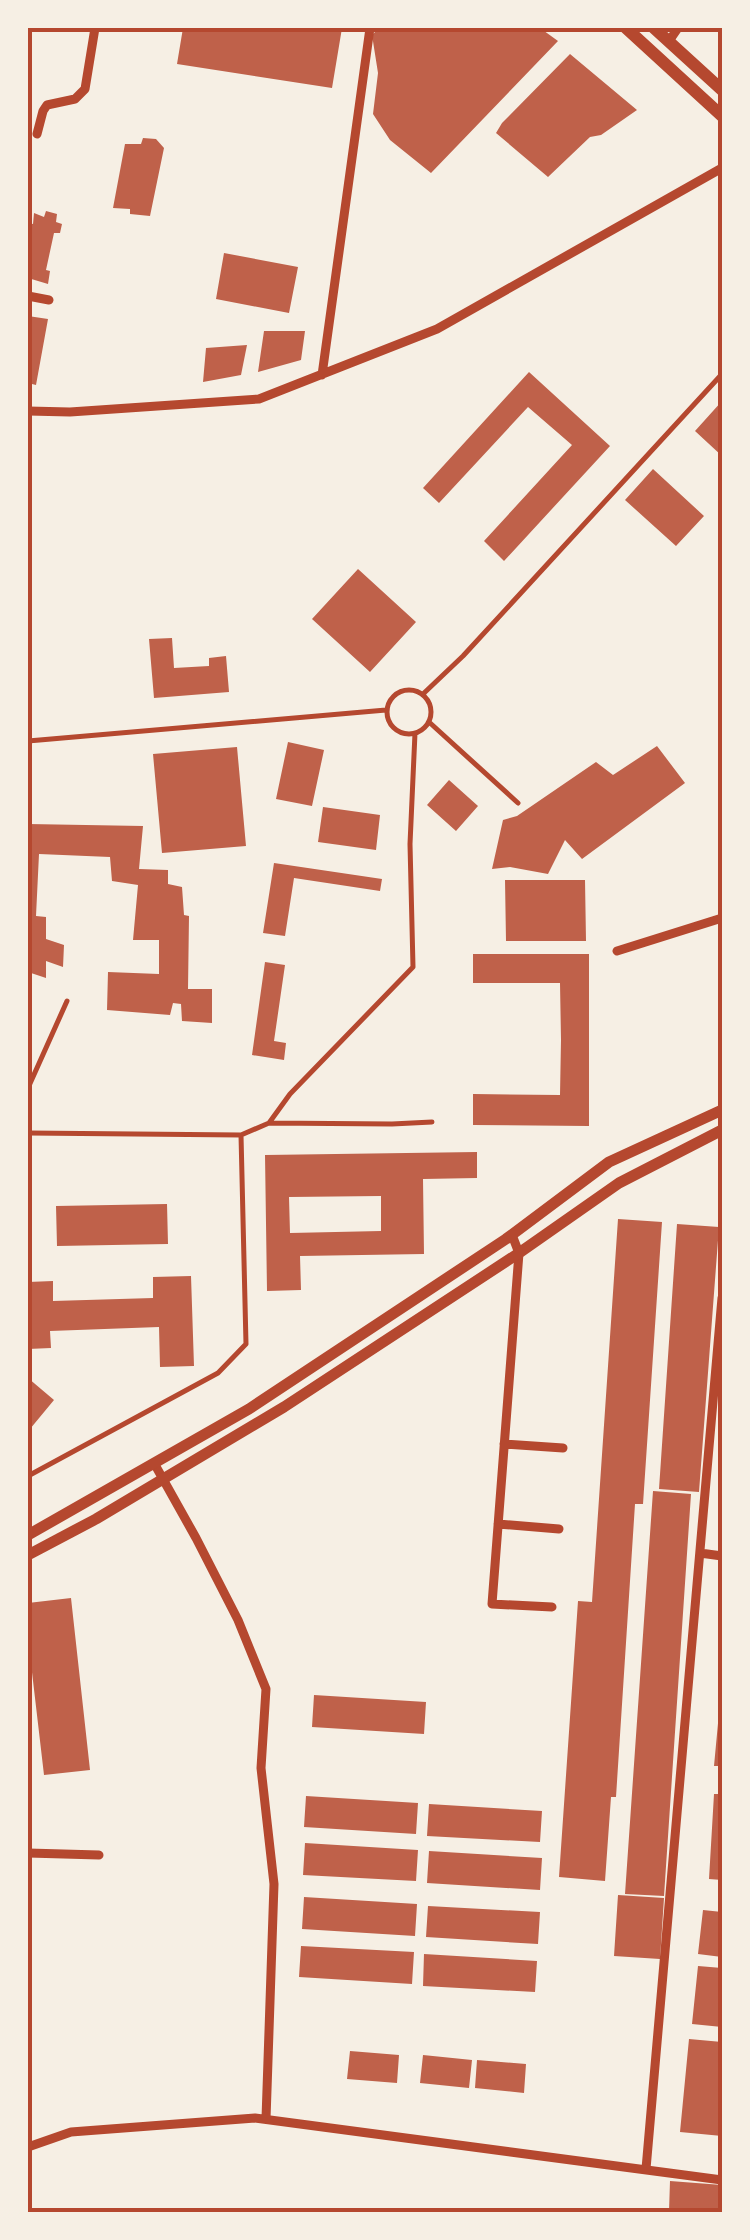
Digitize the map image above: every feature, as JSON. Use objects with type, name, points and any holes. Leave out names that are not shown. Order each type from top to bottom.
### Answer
[{"type":"main road","points":[[626,28],[722,116]]},
{"type":"main road","points":[[654,28],[722,90]]},
{"type":"street","points":[[37,134],[47,105],[75,99],[85,89],[95,28]]},
{"type":"street","points":[[322,375],[370,28]]},
{"type":"street","points":[[669,41],[678,28]]},
{"type":"street","points":[[28,411],[70,412],[259,399],[437,329],[722,168]]},
{"type":"street","points":[[28,296],[49,300]]},
{"type":"street","points":[[617,951],[722,918]]},
{"type":"street","points":[[28,1535],[249,1409],[512,1235],[609,1162],[722,1110]]},
{"type":"street","points":[[28,1555],[284,1407],[620,1183],[722,1130]]},
{"type":"street","points":[[512,1235],[519,1253],[492,1604],[552,1607]]},
{"type":"street","points":[[646,2169],[722,1298]]},
{"type":"street","points":[[348,1344],[358,1358]]},
{"type":"street","points":[[504,1444],[562,1448]]},
{"type":"street","points":[[154,1463],[238,1620],[266,1688],[261,1768],[274,1884],[266,2119]]},
{"type":"street","points":[[498,1524],[559,1529]]},
{"type":"street","points":[[700,1554],[722,1556]]},
{"type":"street","points":[[28,1854],[100,1855]]},
{"type":"street","points":[[28,2147],[70,2132],[254,2118],[722,2180]]},
{"type":"lane","points":[[423,694],[463,656],[722,374]]},
{"type":"lane","points":[[402,690],[410,690],[423,694],[430,705],[429,722],[416,733],[398,732],[391,726],[386,710],[389,701],[402,690]]},
{"type":"lane","points":[[28,741],[386,710]]},
{"type":"lane","points":[[429,722],[518,803]]},
{"type":"lane","points":[[269,1122],[290,1094],[413,967],[410,844],[416,733]]},
{"type":"lane","points":[[28,1088],[67,1001]]},
{"type":"lane","points":[[28,1132],[242,1135],[269,1122],[432,1122]]},
{"type":"lane","points":[[28,1476],[218,1373],[246,1344],[242,1135]]},
{"type":"building","points":[[183,28],[342,28],[332,88],[177,64]]},
{"type":"building","points":[[379,28],[540,28],[558,41],[431,173],[390,140],[373,114],[378,73],[372,35]]},
{"type":"building","points":[[570,54],[637,110],[601,135],[590,137],[548,177],[496,133]]},
{"type":"building","points":[[143,138],[156,139],[164,148],[150,216],[113,208],[125,144],[141,144]]},
{"type":"building","points":[[46,211],[57,214],[56,222],[62,224],[60,233],[54,233],[46,270],[50,271],[48,284],[28,278],[28,223],[33,224],[34,213],[44,217]]},
{"type":"building","points":[[224,253],[298,267],[289,313],[216,299]]},
{"type":"building","points":[[28,316],[48,319],[36,385],[28,383]]},
{"type":"building","points":[[264,331],[305,331],[301,360],[258,372]]},
{"type":"building","points":[[247,345],[241,375],[203,382],[206,348]]},
{"type":"building","points":[[529,372],[610,446],[504,561],[484,541],[572,445],[528,407],[439,503],[423,488]]},
{"type":"building","points":[[722,401],[722,456],[695,431]]},
{"type":"building","points":[[653,469],[704,516],[676,546],[625,500]]},
{"type":"building","points":[[358,569],[416,622],[370,672],[312,619]]},
{"type":"building","points":[[172,638],[174,668],[209,666],[209,658],[226,656],[229,692],[154,698],[149,639]]},
{"type":"building","points":[[288,742],[324,750],[312,806],[276,799]]},
{"type":"building","points":[[657,746],[685,783],[582,859],[565,840],[548,874],[510,867],[492,869],[503,820],[517,816],[596,762],[613,775]]},
{"type":"building","points":[[237,747],[246,846],[162,853],[153,754]]},
{"type":"building","points":[[449,780],[478,806],[456,831],[427,805]]},
{"type":"building","points":[[323,807],[380,815],[376,850],[318,842]]},
{"type":"building","points":[[28,824],[143,826],[139,869],[168,870],[168,884],[182,887],[184,915],[189,916],[188,989],[212,989],[212,1023],[182,1021],[181,1004],[173,1003],[170,1015],[107,1010],[108,972],[159,974],[159,940],[133,940],[138,885],[112,881],[110,857],[39,854],[36,916],[46,917],[46,939],[64,945],[63,967],[46,961],[46,978],[28,972]]},
{"type":"building","points":[[274,863],[382,879],[380,891],[294,878],[285,936],[263,933]]},
{"type":"building","points":[[505,880],[585,880],[586,941],[506,941]]},
{"type":"building","points":[[473,954],[589,954],[589,1126],[473,1125],[473,1094],[560,1095],[561,1040],[560,983],[473,983]]},
{"type":"building","points":[[265,962],[285,965],[274,1041],[286,1043],[284,1060],[252,1055]]},
{"type":"building","points":[[477,1152],[477,1178],[423,1179],[424,1254],[300,1256],[301,1290],[267,1291],[265,1155]],"holes":[[[381,1196],[381,1231],[290,1233],[289,1197]]]},
{"type":"building","points":[[167,1204],[168,1244],[57,1246],[56,1206]]},
{"type":"building","points":[[618,1219],[662,1222],[643,1504],[635,1504],[616,1797],[611,1797],[605,1881],[559,1877],[578,1601],[592,1602]]},
{"type":"building","points":[[677,1224],[719,1227],[699,1492],[659,1489]]},
{"type":"building","points":[[191,1276],[194,1366],[160,1367],[159,1327],[50,1331],[51,1348],[28,1349],[28,1282],[53,1281],[53,1301],[153,1298],[153,1277]]},
{"type":"building","points":[[28,1378],[54,1400],[30,1429],[28,1427]]},
{"type":"building","points":[[653,1491],[691,1494],[664,1896],[625,1894]]},
{"type":"building","points":[[71,1598],[90,1770],[44,1775],[28,1638],[28,1603]]},
{"type":"building","points":[[314,1695],[426,1702],[424,1734],[312,1727]]},
{"type":"building","points":[[720,1702],[722,1766],[714,1766]]},
{"type":"building","points":[[714,1794],[722,1794],[722,1880],[709,1879]]},
{"type":"building","points":[[306,1796],[418,1803],[416,1834],[304,1827]]},
{"type":"building","points":[[429,1804],[542,1811],[540,1842],[427,1836]]},
{"type":"building","points":[[305,1843],[418,1850],[416,1881],[303,1875]]},
{"type":"building","points":[[429,1851],[542,1858],[540,1890],[427,1883]]},
{"type":"building","points":[[618,1895],[664,1898],[660,1959],[614,1956]]},
{"type":"building","points":[[304,1897],[417,1904],[415,1936],[302,1929]]},
{"type":"building","points":[[428,1906],[540,1912],[538,1944],[426,1937]]},
{"type":"building","points":[[703,1910],[722,1912],[722,1957],[698,1954]]},
{"type":"building","points":[[301,1946],[414,1952],[412,1984],[299,1977]]},
{"type":"building","points":[[424,1954],[537,1961],[535,1992],[423,1986]]},
{"type":"building","points":[[698,1966],[722,1968],[722,2027],[692,2024]]},
{"type":"building","points":[[689,2039],[722,2042],[722,2136],[680,2132]]},
{"type":"building","points":[[350,2051],[399,2055],[397,2083],[347,2079]]},
{"type":"building","points":[[423,2055],[472,2060],[469,2088],[420,2083]]},
{"type":"building","points":[[477,2060],[526,2064],[524,2093],[475,2088]]},
{"type":"building","points":[[670,2181],[722,2185],[722,2212],[669,2212]]}]
